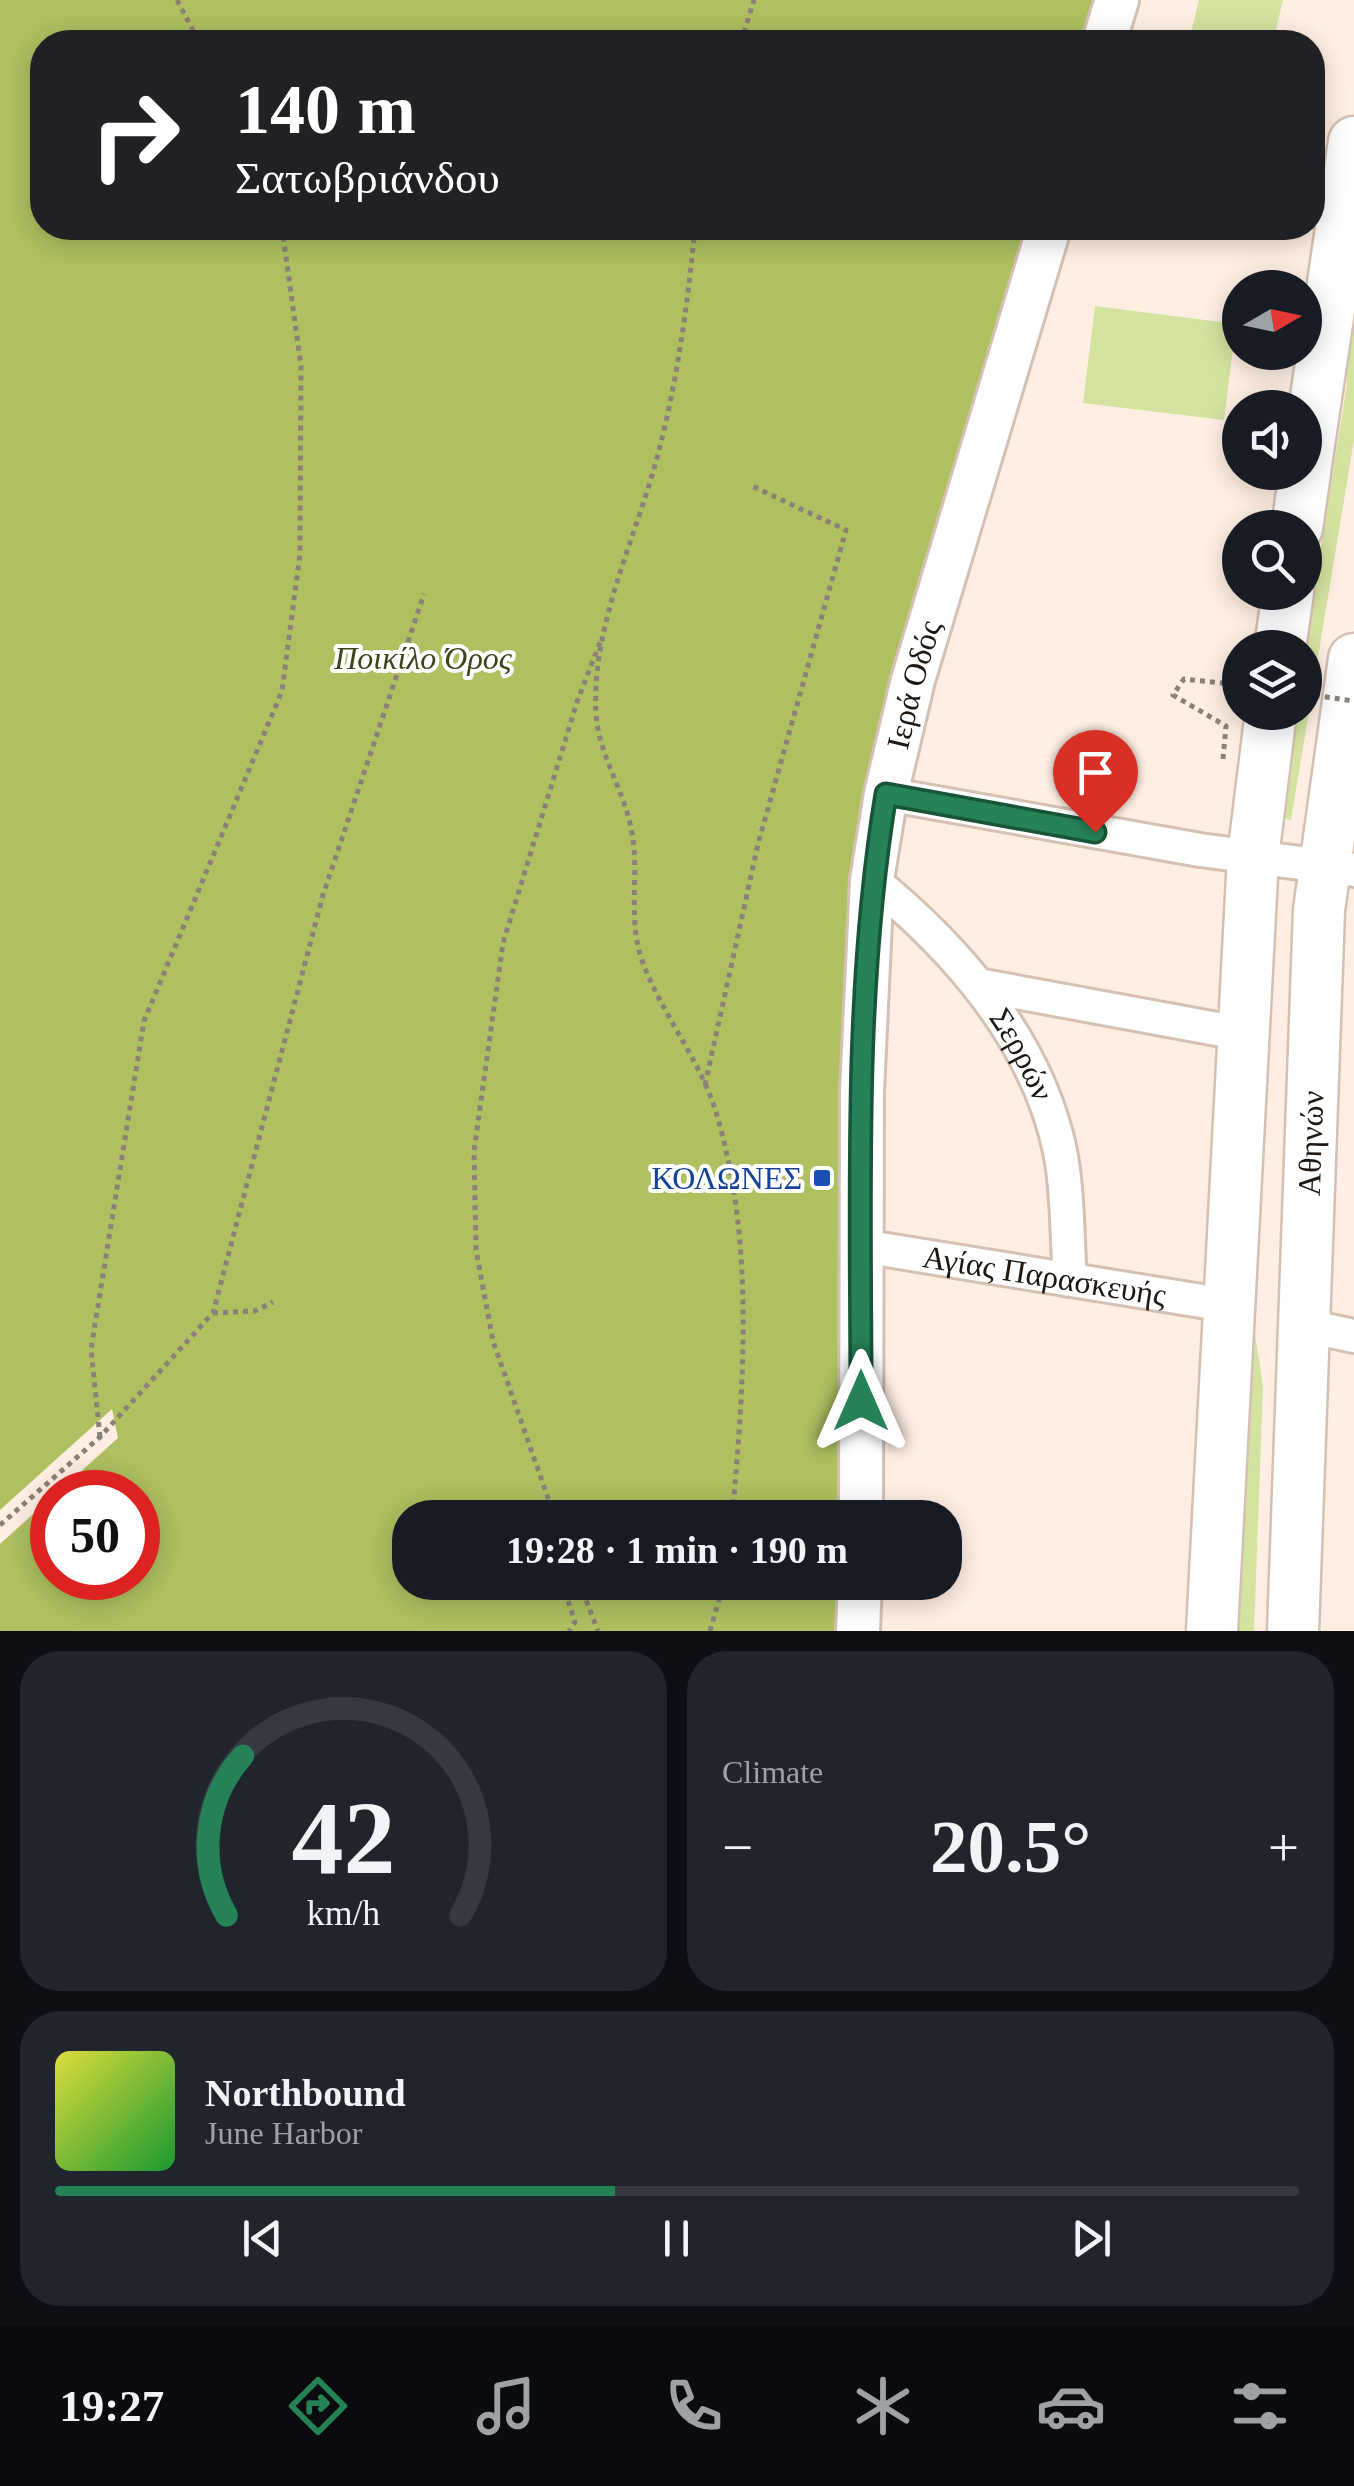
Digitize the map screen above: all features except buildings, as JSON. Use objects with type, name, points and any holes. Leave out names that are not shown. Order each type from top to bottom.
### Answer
[{"type":"highway","points":[[1317,390],[1354,142]]},
{"type":"highway","name":"Αθηνών","points":[[1292,1631],[1302,1325],[1343,855],[1354,659]]},
{"type":"highway","points":[[1212,1631],[1226,1305],[1253,856],[1269,730]]},
{"type":"main road","points":[[1108,30],[1117,0]]},
{"type":"main road","name":"Ιερά Οδός","points":[[861,1500],[864,1018],[872,880],[886,794],[914,680],[1045,240]]},
{"type":"main road","points":[[858,1631],[859,1600]]},
{"type":"street","points":[[886,794],[1253,856],[1343,855]]},
{"type":"street","name":"Σερρών","points":[[872,880],[934,933],[978,985],[1035,1075],[1051,1116],[1060,1155],[1070,1280]]},
{"type":"street","points":[[978,985],[1244,1034]]},
{"type":"street","name":"Αγίας Παρασκευής","points":[[862,1246],[1226,1305]]},
{"type":"street","points":[[1302,1325],[1354,1336]]},
{"type":"path","points":[[177,0],[193,30]]},
{"type":"path","points":[[745,30],[754,0]]},
{"type":"path","points":[[100,1437],[91,1349],[144,1021],[282,691],[300,554],[301,366],[284,240]]},
{"type":"path","points":[[549,1500],[493,1341],[476,1250],[474,1151],[504,944],[577,702],[604,633],[656,462],[681,358],[695,240]]},
{"type":"path","points":[[704,1088],[758,844],[846,530],[752,486]]},
{"type":"path","points":[[0,1525],[100,1437],[213,1313],[323,895],[424,594]]},
{"type":"path","points":[[604,633],[596,712],[603,759],[632,829],[631,906],[642,962],[715,1111],[736,1221],[742,1328],[733,1500]]},
{"type":"path","points":[[1222,683],[1184,679],[1173,695],[1222,724]]},
{"type":"path","points":[[1322,696],[1354,701]]},
{"type":"path","points":[[1222,762],[1226,730]]},
{"type":"path","points":[[213,1313],[255,1311],[273,1302]]},
{"type":"path","points":[[568,1600],[575,1622],[569,1631]]},
{"type":"path","points":[[585,1600],[598,1631]]},
{"type":"path","points":[[710,1631],[719,1600]]},
{"type":"green space","name":"Ποικίλο Όρος","points":[[0,0],[1117,0],[1108,30],[30,30],[30,240],[1046,240],[886,794],[862,1500],[392,1500],[392,1600],[859,1600],[858,1631],[0,1631],[0,1544],[30,1517],[30,1600],[160,1600],[160,1470],[82,1470],[118,1438],[112,1409],[44,1470],[30,1470],[30,1483],[0,1510]]},
{"type":"green space","points":[[1199,0],[1283,0],[1276,30],[1192,30]]},
{"type":"green space","points":[[1354,274],[1354,440],[1322,633],[1308,630],[1311,610],[1322,610],[1322,541],[1347,384],[1345,327]]},
{"type":"green space","points":[[1095,306],[1222,322],[1222,370],[1230,370],[1228,390],[1222,390],[1222,420],[1083,403]]},
{"type":"green space","points":[[1291,730],[1306,730],[1291,820],[1277,817]]},
{"type":"green space","points":[[1251,1308],[1263,1386],[1254,1631],[1227,1631]]},
{"type":"place","name":"ΚΟΛΩΝΕΣ","points":[[822,1178]]},
{"type":"route","points":[[861,1401],[865,980],[872,880],[886,794],[1095,832]]}]
